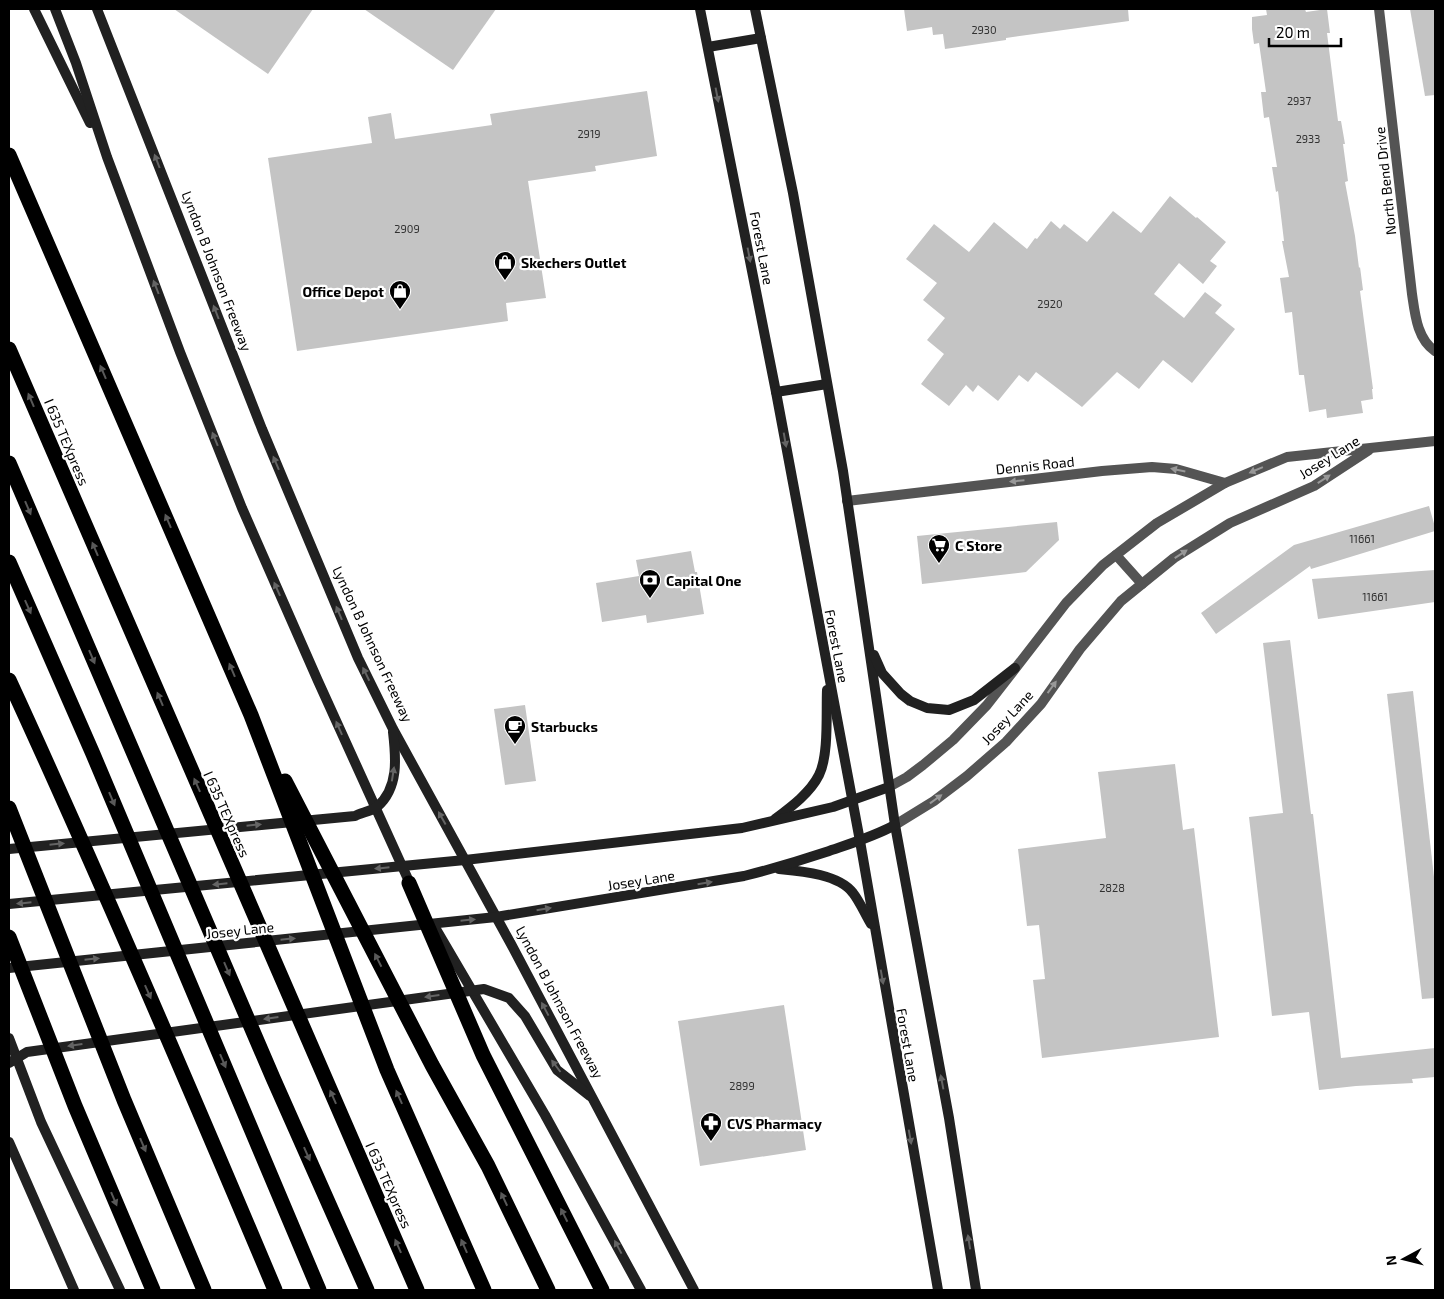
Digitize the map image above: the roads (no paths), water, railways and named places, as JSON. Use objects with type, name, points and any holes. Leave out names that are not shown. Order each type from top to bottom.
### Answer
[{"type":"highway","points":[[9,155],[252,715],[387,1070],[484,1290]]},
{"type":"highway","name":"I 635 TEXpress","points":[[9,349],[418,1290]]},
{"type":"highway","points":[[9,463],[273,1078],[367,1290]]},
{"type":"highway","points":[[9,562],[93,754],[320,1290]]},
{"type":"highway","points":[[9,680],[200,1110],[275,1290]]},
{"type":"highway","points":[[252,715],[432,1065],[488,1166],[548,1290]]},
{"type":"highway","points":[[9,808],[124,1100],[204,1290]]},
{"type":"highway","points":[[409,884],[483,1055],[602,1290]]},
{"type":"highway","points":[[9,937],[75,1106],[153,1290]]},
{"type":"main road","points":[[34,9],[107,158]]},
{"type":"main road","points":[[55,9],[76,63],[107,158],[180,352],[242,508],[409,884],[550,1124],[641,1290]]},
{"type":"main road","name":"Lyndon B Johnson Freeway","points":[[97,9],[262,429],[358,658],[393,728],[496,917],[694,1290]]},
{"type":"main road","name":"Forest Lane","points":[[700,9],[776,392],[860,841],[938,1290]]},
{"type":"main road","name":"Forest Lane","points":[[755,9],[793,194],[843,471],[894,825],[949,1118],[976,1290]]},
{"type":"main road","points":[[708,47],[761,38]]},
{"type":"main road","points":[[776,392],[826,384]]},
{"type":"main road","points":[[869,644],[882,673],[900,694],[926,708],[949,710],[974,700],[1015,668]]},
{"type":"main road","points":[[772,821],[795,804],[809,790],[819,775],[824,757],[828,669]]},
{"type":"main road","points":[[9,849],[355,816],[376,808],[386,796],[393,782],[396,759],[393,728]]},
{"type":"main road","name":"Josey Lane","points":[[9,904],[465,860],[742,828],[832,807],[889,787]]},
{"type":"main road","name":"Josey Lane","points":[[9,968],[496,917],[744,876],[860,841],[894,825]]},
{"type":"main road","points":[[775,868],[818,875],[844,885],[852,892],[874,929]]},
{"type":"main road","points":[[9,1063],[26,1052],[484,989],[509,998],[525,1016],[557,1070],[592,1098]]},
{"type":"main road","points":[[9,1038],[41,1122],[120,1290]]},
{"type":"main road","points":[[10,1143],[74,1290]]},
{"type":"street","name":"North Bend Drive","points":[[1379,9],[1412,294],[1418,326],[1432,349]]},
{"type":"street","points":[[1372,448],[1435,440]]},
{"type":"street","name":"Josey Lane","points":[[889,787],[912,773],[953,740],[987,705],[1066,603],[1103,565],[1157,523],[1225,483],[1288,457],[1372,448]]},
{"type":"street","name":"Josey Lane","points":[[894,825],[934,801],[967,776],[1006,742],[1040,704],[1098,627],[1121,602],[1174,558],[1230,523],[1314,486],[1372,448]]},
{"type":"street","name":"Dennis Road","points":[[847,501],[1092,472],[1152,467],[1176,469],[1225,483]]},
{"type":"street","points":[[1116,555],[1142,584]]},
{"type":"place","name":"Skechers Outlet","points":[[505,281]]},
{"type":"place","name":"Office Depot","points":[[400,310]]},
{"type":"place","name":"C Store","points":[[939,564]]},
{"type":"place","name":"Capital One","points":[[650,599]]},
{"type":"place","name":"Starbucks","points":[[515,745]]},
{"type":"place","name":"CVS Pharmacy","points":[[711,1142]]}]
